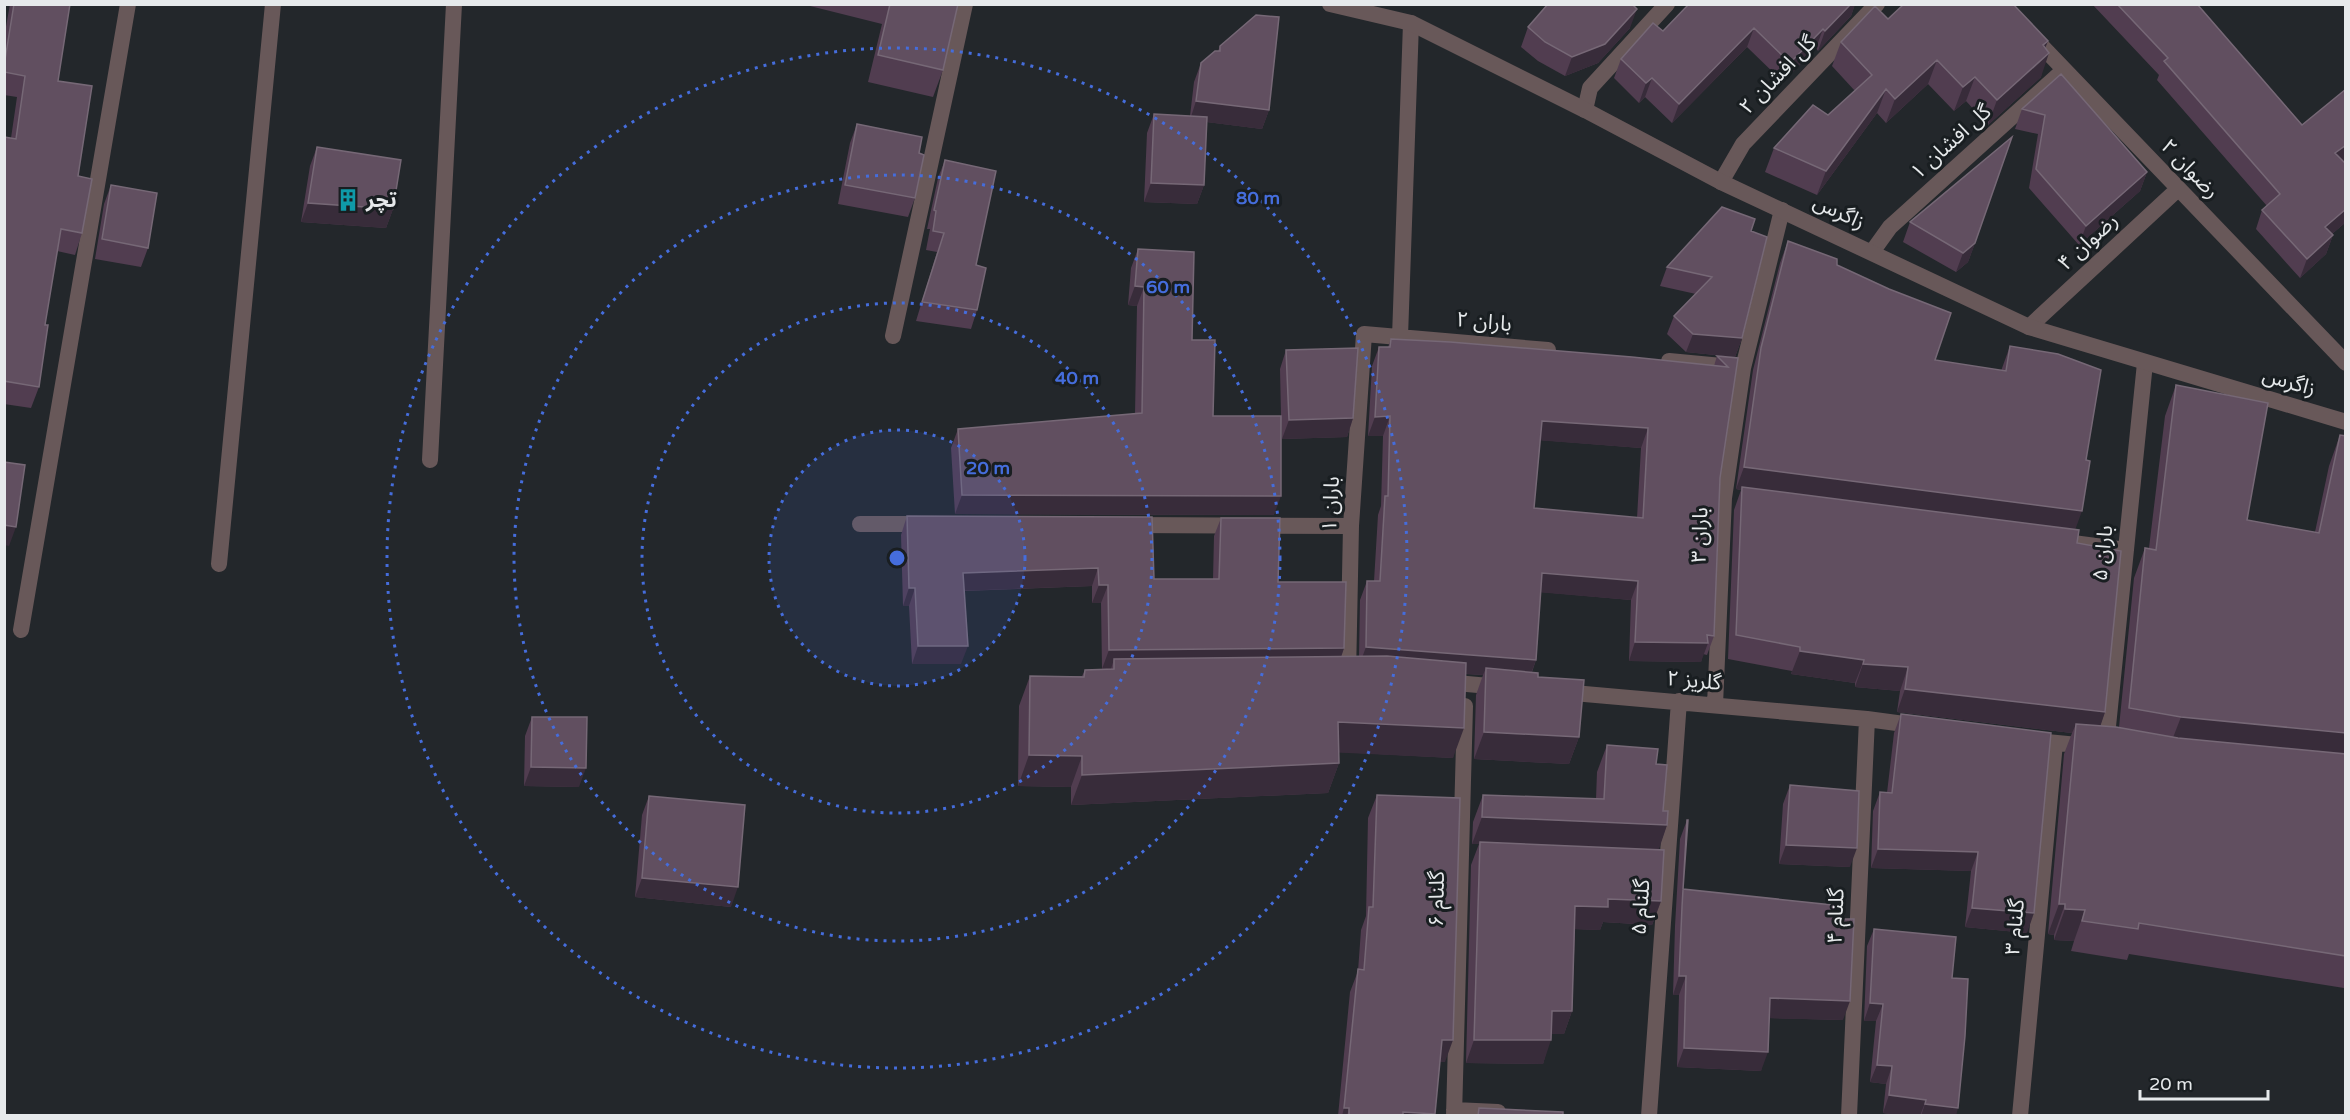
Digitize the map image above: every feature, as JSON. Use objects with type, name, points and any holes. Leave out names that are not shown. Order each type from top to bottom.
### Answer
[{"type":"street","points":[[21,630],[128,4]]},
{"type":"street","points":[[219,564],[273,4]]},
{"type":"street","points":[[430,460],[454,4]]},
{"type":"street","points":[[893,336],[965,4]]},
{"type":"street","name":"زاگرس","points":[[1330,4],[1411,23],[1585,110],[1720,182],[2029,327],[2346,422]]},
{"type":"street","points":[[1585,110],[1590,88],[1667,4]]},
{"type":"street","name":"گل افشان ۲","points":[[1720,182],[1743,144],[1877,4]]},
{"type":"street","points":[[1400,337],[1411,23]]},
{"type":"street","name":"رضوان ۲","points":[[2026,29],[2346,363]]},
{"type":"street","name":"گل افشان ۱","points":[[1872,252],[1890,227],[2064,70]]},
{"type":"street","name":"رضوان ۴","points":[[2029,327],[2178,189]]},
{"type":"street","name":"باران ۳","points":[[1715,705],[1730,499],[1743,368],[1782,210]]},
{"type":"street","name":"باران ۲","points":[[1364,334],[1565,352]]},
{"type":"street","name":"باران ۱","points":[[1364,334],[1342,676],[1367,676]]},
{"type":"street","points":[[1648,359],[1743,368]]},
{"type":"street","name":"باران ۵","points":[[2106,747],[2145,363]]},
{"type":"street","points":[[860,524],[942,524]]},
{"type":"street","points":[[1118,525],[1351,526]]},
{"type":"street","points":[[2055,541],[2126,550]]},
{"type":"street","points":[[1432,681],[1513,688]]},
{"type":"street","name":"گلنام ۶","points":[[1454,1113],[1467,854],[1466,684]]},
{"type":"street","name":"گلریز ۲","points":[[1548,690],[1867,719],[1937,728]]},
{"type":"street","name":"گلنام ۵","points":[[1649,1116],[1661,862],[1679,701]]},
{"type":"street","name":"گلنام ۴","points":[[1849,1116],[1867,719]]},
{"type":"street","points":[[2008,737],[2126,751]]},
{"type":"street","name":"گلنام ۳","points":[[2020,1116],[2055,743]]},
{"type":"street","points":[[1454,1113],[1513,1113]]},
{"type":"building","points":[[14,4],[70,4],[58,81],[92,86],[78,176],[92,179],[82,233],[61,229],[45,325],[48,325],[39,387],[4,381],[4,137],[16,139],[25,76],[4,72]]},
{"type":"building","points":[[890,4],[958,4],[943,70],[878,55]]},
{"type":"building","points":[[1548,4],[1632,4],[1637,9],[1605,44],[1572,57],[1545,42],[1528,27]]},
{"type":"building","points":[[1689,4],[1851,4],[1790,63],[1754,28],[1679,104],[1652,78],[1646,83],[1621,59],[1653,23],[1663,31]]},
{"type":"building","points":[[1904,4],[2013,4],[2048,41],[2043,45],[2049,53],[1997,100],[1975,77],[1963,87],[1937,60],[1895,99],[1886,89],[1826,171],[1774,148],[1813,105],[1828,115],[1872,75],[1841,42],[1875,6],[1888,19]]},
{"type":"building","points":[[2117,4],[2197,4],[2302,125],[2346,89],[2346,145],[2335,153],[2346,164],[2346,209],[2325,227],[2333,235],[2307,259],[2262,210],[2280,194],[2164,61],[2168,58]]},
{"type":"building","points":[[1256,15],[1279,17],[1269,110],[1196,101],[1201,63],[1215,51],[1220,51],[1220,46]]},
{"type":"building","points":[[2061,74],[2147,172],[2086,226],[2036,169],[2045,115],[2022,109]]},
{"type":"building","points":[[1154,114],[1207,117],[1204,185],[1151,183]]},
{"type":"building","points":[[857,124],[922,137],[919,153],[924,155],[915,198],[845,185]]},
{"type":"building","points":[[2012,137],[1975,243],[1963,253],[1910,222]]},
{"type":"building","name":"تچر","points":[[317,147],[401,160],[393,209],[308,203]]},
{"type":"building","points":[[945,160],[996,171],[976,265],[986,268],[977,310],[922,302],[944,233],[933,231],[936,211],[934,210]]},
{"type":"building","points":[[111,185],[157,193],[148,248],[102,239]]},
{"type":"building","points":[[1722,207],[1755,219],[1751,231],[1767,237],[1742,338],[1693,334],[1674,316],[1712,277],[1667,267]]},
{"type":"building","points":[[1788,241],[1837,259],[1837,265],[1889,289],[1951,313],[1935,360],[2006,371],[2010,346],[2058,354],[2101,370],[2086,460],[2090,461],[2082,511],[1744,467],[1761,348]]},
{"type":"building","points":[[1138,249],[1194,252],[1192,340],[1215,340],[1213,416],[1281,416],[1281,496],[962,495],[958,429],[1142,413],[1144,287],[1135,286]]},
{"type":"building","points":[[1391,339],[1450,342],[1728,367],[1717,356],[1738,358],[1720,478],[1714,636],[1707,635],[1708,643],[1635,642],[1638,581],[1542,573],[1536,660],[1366,647],[1367,581],[1380,581],[1385,496],[1388,496],[1390,416],[1375,417],[1379,347],[1390,347]],"holes":[[[1542,421],[1648,428],[1643,518],[1534,508]]]},
{"type":"building","points":[[1358,348],[1353,418],[1289,420],[1286,350]]},
{"type":"building","points":[[2176,385],[2268,403],[2247,520],[2319,533],[2340,435],[2346,436],[2346,733],[2181,717],[2129,708],[2145,548],[2156,550]]},
{"type":"building","points":[[4,462],[25,465],[16,527],[4,525]]},
{"type":"building","points":[[1742,487],[2079,530],[2077,543],[2121,551],[2105,712],[1905,689],[1908,667],[1863,664],[1864,660],[1800,651],[1800,647],[1736,635]]},
{"type":"building","points":[[907,516],[1152,517],[1154,579],[1219,579],[1221,518],[1280,518],[1278,582],[1346,582],[1344,648],[1109,650],[1108,585],[1099,585],[1098,568],[963,573],[968,646],[918,646],[915,588],[909,588]]},
{"type":"building","points":[[1387,656],[1466,663],[1464,728],[1338,722],[1339,763],[1082,775],[1082,756],[1029,755],[1030,676],[1084,677],[1085,670],[1114,669],[1114,659]]},
{"type":"building","points":[[1486,668],[1538,673],[1538,677],[1584,680],[1579,737],[1484,732]]},
{"type":"building","points":[[1901,714],[2051,733],[2034,913],[1972,908],[1978,852],[1878,849],[1880,792],[1892,793]]},
{"type":"building","points":[[532,717],[587,717],[586,768],[531,767]]},
{"type":"building","points":[[2076,724],[2116,727],[2178,738],[2346,754],[2346,956],[2139,923],[2138,929],[2082,921],[2085,910],[2065,909],[2065,904],[2059,904]]},
{"type":"building","points":[[1607,745],[1658,749],[1656,764],[1667,765],[1663,811],[1668,811],[1667,825],[1482,817],[1483,795],[1604,799]]},
{"type":"building","points":[[1790,785],[1859,791],[1857,848],[1786,845]]},
{"type":"building","points":[[1377,795],[1460,798],[1453,1040],[1442,1040],[1435,1114],[1403,1112],[1403,1116],[1349,1116],[1349,1108],[1344,1108],[1358,969],[1364,970],[1369,907],[1373,907]]},
{"type":"building","points":[[649,796],[745,805],[738,887],[642,878]]},
{"type":"building","points":[[1687,820],[1688,820],[1683,887]]},
{"type":"building","points":[[1480,842],[1664,850],[1661,901],[1608,899],[1608,907],[1575,906],[1572,1011],[1552,1011],[1551,1040],[1474,1040]]},
{"type":"building","points":[[1683,889],[1842,906],[1841,919],[1854,919],[1850,1001],[1770,998],[1768,1052],[1684,1048],[1686,976],[1679,976]]},
{"type":"building","points":[[1874,929],[1956,937],[1952,978],[1968,979],[1958,1108],[1925,1104],[1926,1100],[1889,1095],[1892,1066],[1877,1065],[1883,1004],[1870,1003]]},
{"type":"building","points":[[1479,1108],[1563,1112],[1563,1116],[1478,1116]]},
{"type":"place","name":"تچر","points":[[348,200]]}]
